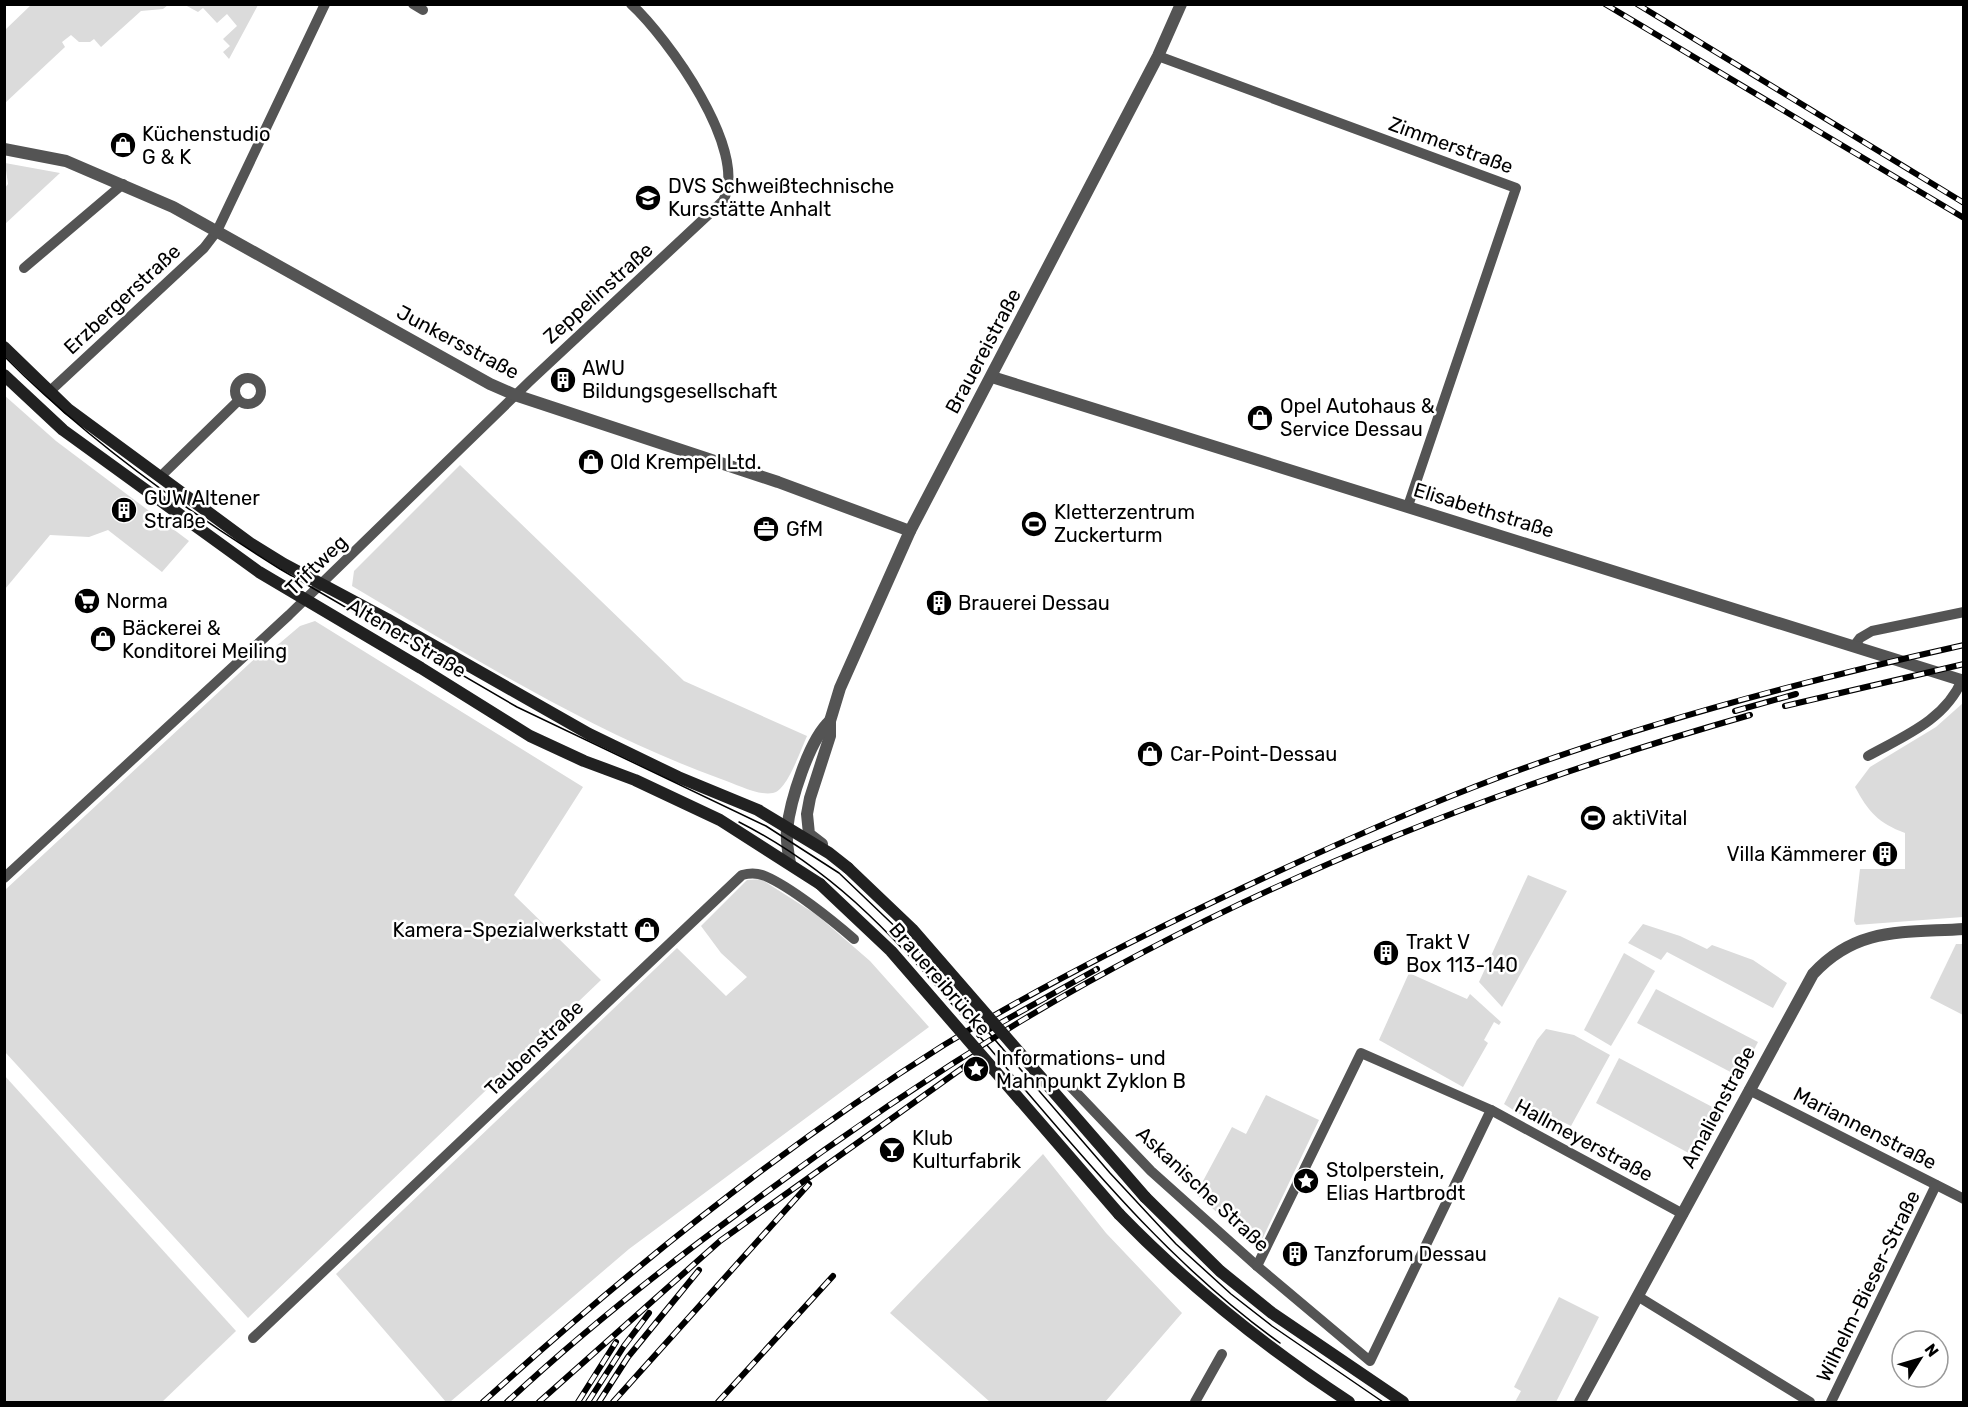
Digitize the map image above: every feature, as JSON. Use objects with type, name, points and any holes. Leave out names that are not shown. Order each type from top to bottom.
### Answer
[{"type":"main road","name":"Altener Straße","points":[[4,346],[68,409],[250,543],[321,585],[387,619],[590,734],[678,777],[750,806],[829,853],[848,868]]},
{"type":"main road","name":"Altener Straße","points":[[4,375],[63,430],[209,537],[305,600],[530,736],[701,811],[790,863],[820,884]]},
{"type":"main road","name":"Brauereibrücke","points":[[848,868],[912,929],[1145,1197],[1220,1271],[1272,1313],[1403,1402]]},
{"type":"main road","name":"Brauereibrücke","points":[[820,884],[891,951],[1119,1214],[1164,1259],[1223,1311],[1349,1402]]},
{"type":"street","name":"Erzbergerstraße","points":[[49,392],[204,248],[217,231],[325,4]]},
{"type":"street","name":"Zeppelinstraße","points":[[515,395],[712,213],[728,190],[728,175],[722,149],[703,98],[675,52],[631,4]]},
{"type":"street","name":"Brauereistraße","points":[[829,853],[809,834],[807,824],[814,779],[830,736],[830,721],[840,688],[910,531],[1158,57],[1181,4]]},
{"type":"street","name":"Zimmerstraße","points":[[1158,57],[1516,188],[1408,506]]},
{"type":"street","name":"Junkersstraße","points":[[4,149],[66,161],[123,184],[217,231],[490,384],[515,395],[767,479],[910,531]]},
{"type":"street","points":[[24,268],[123,184]]},
{"type":"street","name":"Elisabethstraße","points":[[992,376],[1963,680]]},
{"type":"street","name":"Triftweg","points":[[4,878],[321,585],[515,395]]},
{"type":"street","points":[[160,477],[238,401]]},
{"type":"street","points":[[1854,646],[1860,638],[1872,631],[1964,612]]},
{"type":"street","points":[[1868,756],[1916,729],[1945,709],[1954,698],[1963,680]]},
{"type":"street","name":"Brauereistraße","points":[[790,863],[787,829],[792,805],[819,731],[830,721]]},
{"type":"street","name":"Taubenstraße","points":[[253,1338],[742,875],[748,873],[764,875],[831,919],[854,939]]},
{"type":"street","name":"Amalienstraße","points":[[1580,1402],[1639,1297],[1804,988],[1821,966],[1841,950],[1869,937],[1964,929]]},
{"type":"street","points":[[1257,1266],[1361,1053],[1491,1110]]},
{"type":"street","name":"Askanische Straße","points":[[1070,1086],[1150,1171],[1257,1266],[1370,1361]]},
{"type":"street","name":"Mariannenstraße","points":[[1749,1090],[1964,1199]]},
{"type":"street","name":"Hallmeyerstraße","points":[[1370,1361],[1491,1110],[1683,1214]]},
{"type":"street","name":"Wilhelm-Bieser-Straße","points":[[1831,1402],[1936,1185]]},
{"type":"street","points":[[1639,1297],[1810,1402]]},
{"type":"street","points":[[1195,1402],[1222,1354]]},
{"type":"shaded area","points":[[31,5],[168,5],[163,9],[141,11],[101,47],[94,39],[90,42],[79,42],[71,35],[62,42],[65,47],[5,103],[5,30]]},
{"type":"shaded area","points":[[185,5],[258,5],[229,59],[223,52],[230,46],[223,39],[237,26],[227,14],[217,23],[203,8],[198,12]]},
{"type":"shaded area","points":[[5,163],[60,173],[5,224],[5,188],[8,184]]},
{"type":"shaded area","points":[[4,395],[56,441],[189,541],[162,572],[108,530],[89,537],[50,535],[5,589]]},
{"type":"shaded area","points":[[460,465],[684,681],[807,736],[788,778],[778,791],[761,793],[747,789],[625,739],[532,691],[352,586],[354,571]]},
{"type":"shaded area","points":[[315,621],[583,787],[514,895],[601,980],[248,1318],[5,1052],[5,890],[264,650],[267,654],[300,626]]},
{"type":"shaded area","points":[[1963,703],[1963,917],[1856,925],[1854,921],[1860,869],[1905,869],[1905,833],[1888,825],[1875,815],[1864,803],[1855,787],[1870,767],[1936,727]]},
{"type":"shaded area","points":[[1528,875],[1567,891],[1502,1007],[1479,982]]},
{"type":"shaded area","points":[[761,879],[817,915],[870,961],[929,1027],[629,1249],[450,1402],[446,1402],[336,1274],[677,948],[726,996],[747,977],[721,953],[701,926],[747,880]]},
{"type":"shaded area","points":[[1643,924],[1680,936],[1707,949],[1712,945],[1753,960],[1787,983],[1773,1008],[1667,952],[1661,960],[1628,943]]},
{"type":"shaded area","points":[[1956,944],[1963,944],[1963,1015],[1930,998]]},
{"type":"shaded area","points":[[1624,953],[1655,971],[1611,1046],[1584,1030]]},
{"type":"shaded area","points":[[1409,973],[1467,999],[1470,994],[1501,1022],[1499,1025],[1494,1022],[1484,1040],[1488,1043],[1463,1087],[1379,1040]]},
{"type":"shaded area","points":[[1656,989],[1758,1042],[1740,1077],[1637,1023]]},
{"type":"shaded area","points":[[1546,1029],[1574,1035],[1610,1055],[1571,1126],[1563,1122],[1556,1133],[1535,1124],[1504,1104],[1537,1040]]},
{"type":"shaded area","points":[[1619,1058],[1720,1111],[1696,1157],[1596,1103]]},
{"type":"shaded area","points":[[4,1075],[236,1331],[162,1402],[5,1402]]},
{"type":"shaded area","points":[[1266,1095],[1319,1120],[1258,1248],[1196,1194],[1232,1127],[1246,1134]]},
{"type":"shaded area","points":[[1043,1154],[1106,1233],[1182,1313],[1105,1402],[990,1402],[890,1313]]},
{"type":"shaded area","points":[[1559,1297],[1599,1317],[1556,1402],[1515,1402],[1521,1391],[1514,1387]]},
{"type":"tram line","points":[[4,356],[101,443],[207,522],[280,569],[517,707],[766,826],[839,873],[907,938],[1110,1173],[1176,1244],[1231,1294],[1272,1326],[1383,1402]]},
{"type":"tram line","points":[[739,822],[812,867],[874,920],[930,979],[1089,1164],[1160,1240],[1198,1277],[1280,1343]]},
{"type":"railway","points":[[1605,4],[1964,218]]},
{"type":"railway","points":[[1637,4],[1964,203]]},
{"type":"railway","points":[[483,1402],[648,1259],[823,1126],[944,1045],[1010,1006],[1110,953],[1319,852],[1500,777],[1614,738],[1729,703],[1964,645]]},
{"type":"railway","points":[[1785,706],[1964,664]]},
{"type":"railway","points":[[1735,711],[1796,694]]},
{"type":"railway","points":[[507,1402],[563,1351],[650,1280],[809,1161],[949,1066],[1021,1021],[1107,972],[1284,883],[1375,844],[1561,774],[1750,715]]},
{"type":"railway","points":[[979,1035],[1097,969]]},
{"type":"railway","points":[[539,1402],[720,1241],[968,1064]]},
{"type":"railway","points":[[613,1402],[809,1184]]},
{"type":"railway","points":[[599,1402],[628,1357],[699,1270]]},
{"type":"railway","points":[[718,1402],[833,1276]]},
{"type":"railway","points":[[588,1402],[624,1346],[649,1313]]},
{"type":"railway","points":[[578,1402],[616,1342]]},
{"type":"place","name":"Küchenstudio G & K","points":[[123,145]]},
{"type":"place","name":"DVS Schweißtechnische Kursstätte Anhalt","points":[[648,198]]},
{"type":"place","name":"AWU Bildungsgesellschaft","points":[[563,380]]},
{"type":"place","name":"Opel Autohaus & Service Dessau","points":[[1260,418]]},
{"type":"place","name":"Old Krempel Ltd.","points":[[591,462]]},
{"type":"place","name":"GUW Altener Straße","points":[[124,510]]},
{"type":"place","name":"Kletterzentrum Zuckerturm","points":[[1034,524]]},
{"type":"place","name":"GfM","points":[[766,529]]},
{"type":"place","name":"Norma","points":[[87,601]]},
{"type":"place","name":"Brauerei Dessau","points":[[939,603]]},
{"type":"place","name":"Bäckerei & Konditorei Meiling","points":[[103,639]]},
{"type":"place","name":"Car-Point-Dessau","points":[[1150,754]]},
{"type":"place","name":"aktiVital","points":[[1593,818]]},
{"type":"place","name":"Villa Kämmerer","points":[[1885,854]]},
{"type":"place","name":"Kamera-Spezialwerkstatt","points":[[647,930]]},
{"type":"place","name":"Trakt V Box 113-140","points":[[1386,953]]},
{"type":"place","name":"Informations- und Mahnpunkt Zyklon B","points":[[976,1069]]},
{"type":"place","name":"Klub Kulturfabrik","points":[[892,1150]]},
{"type":"place","name":"Stolperstein, Elias Hartbrodt","points":[[1306,1181]]},
{"type":"place","name":"Tanzforum Dessau","points":[[1295,1254]]}]
